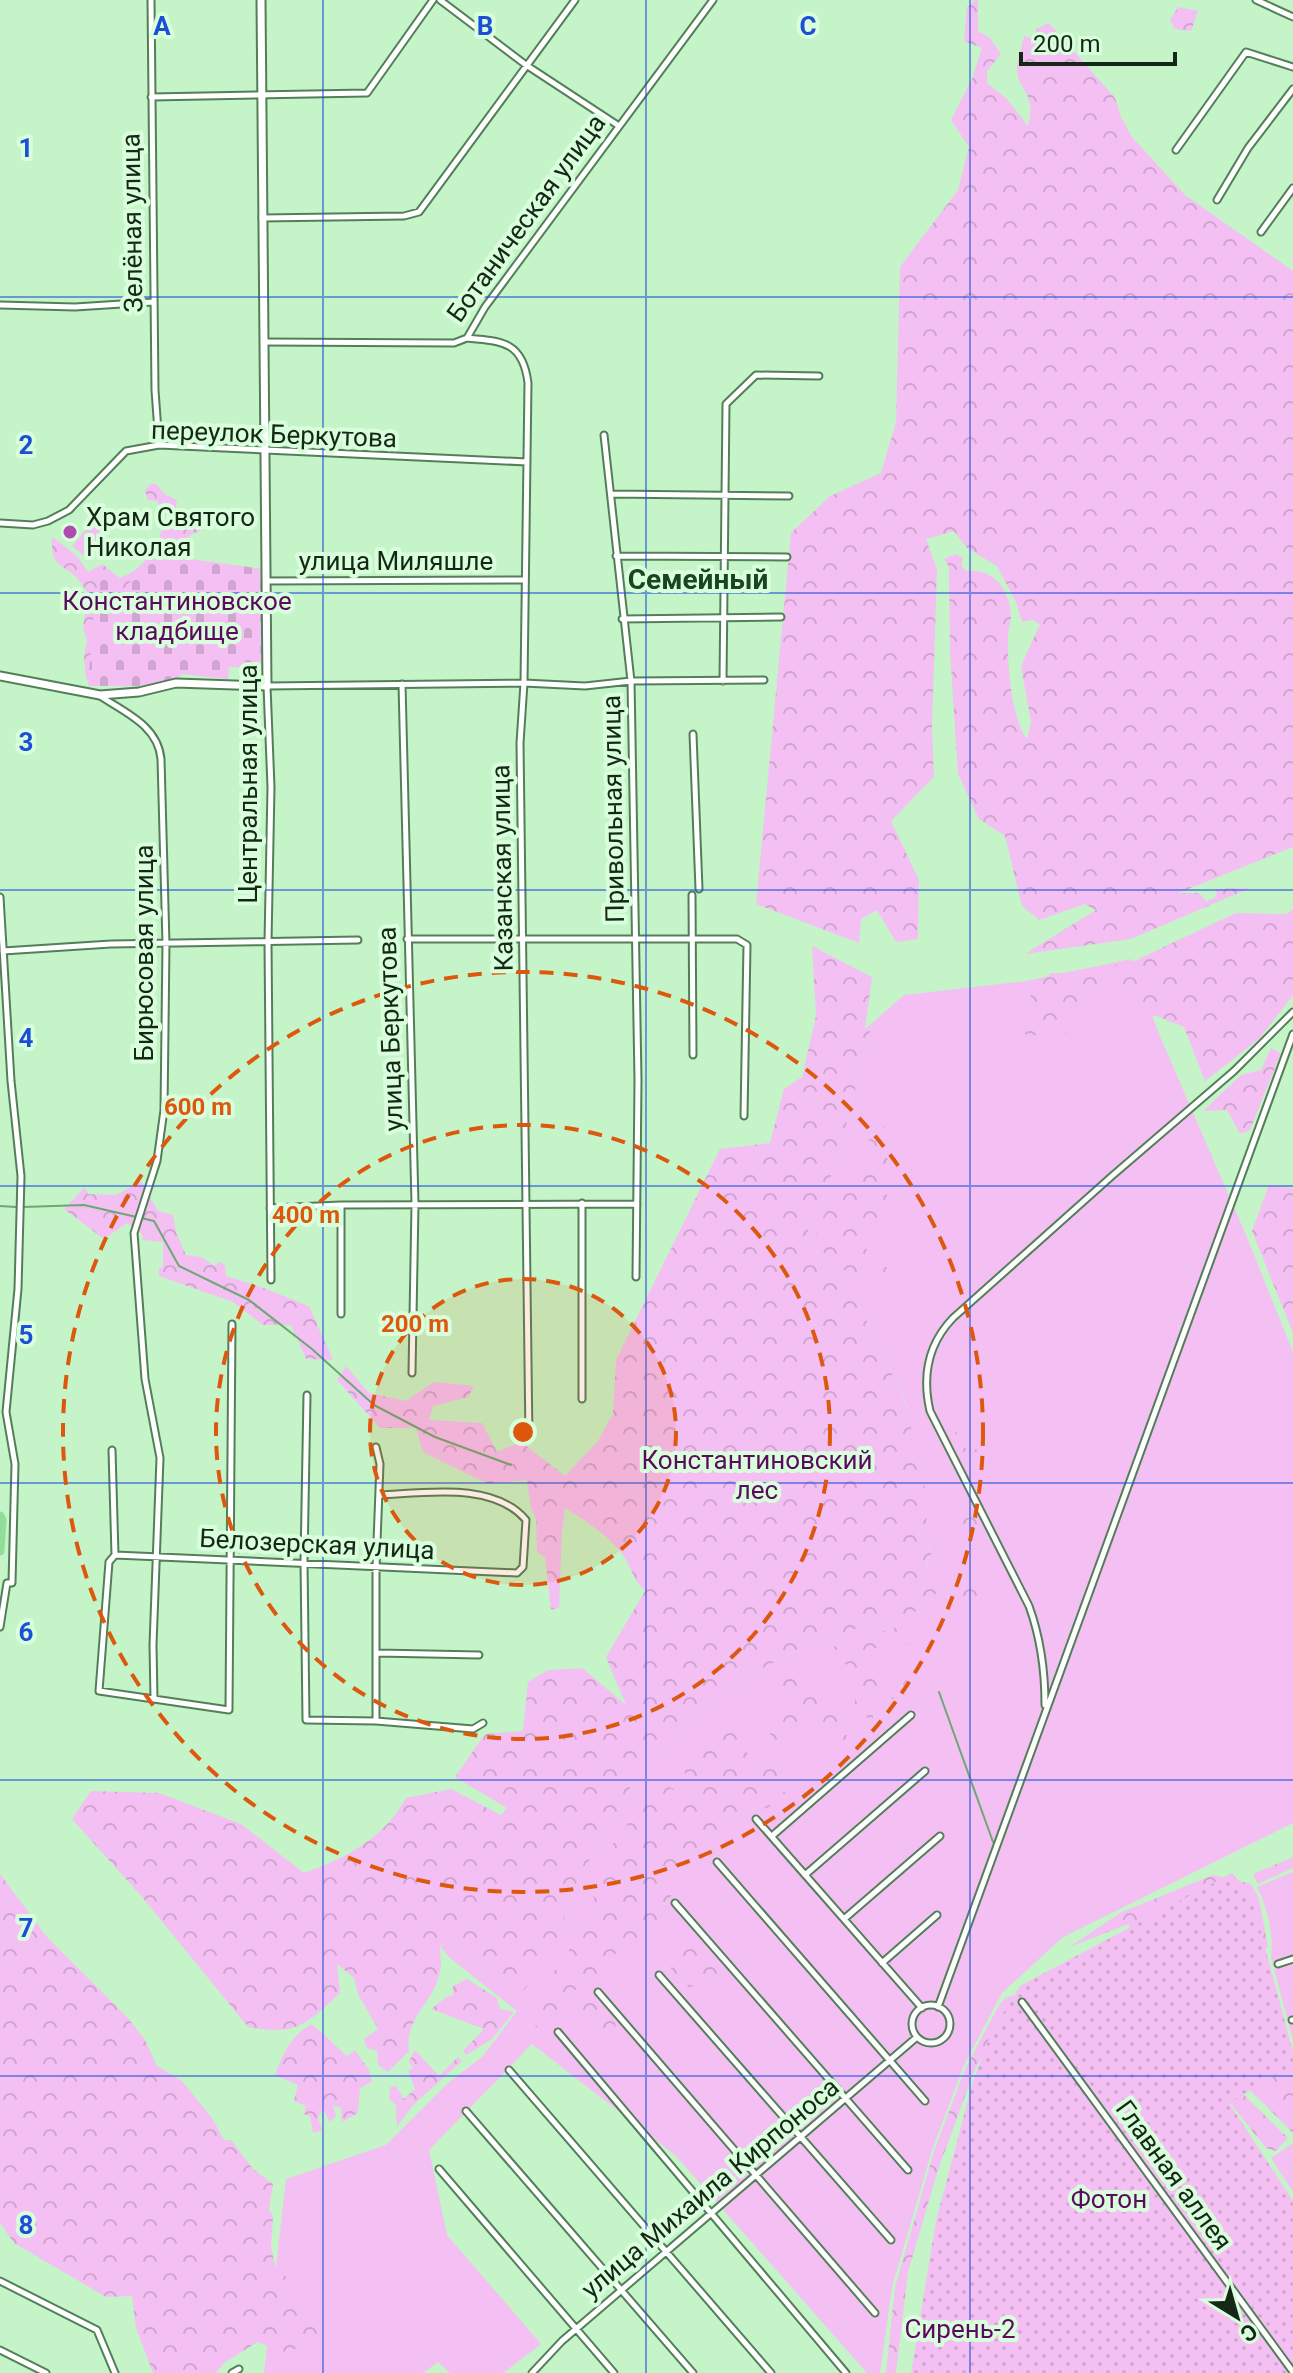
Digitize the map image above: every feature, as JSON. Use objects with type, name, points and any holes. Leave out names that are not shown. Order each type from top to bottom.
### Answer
[{"type":"street","name":"Зелёная улица","points":[[151,0],[153,302],[159,445]]},
{"type":"street","name":"Центральная улица","points":[[261,0],[267,686],[271,787],[268,942],[271,1280]]},
{"type":"street","points":[[151,97],[367,93],[433,0]]},
{"type":"street","points":[[440,0],[526,65],[619,126]]},
{"type":"street","points":[[262,218],[404,216],[419,212],[575,0]]},
{"type":"street","name":"Ботаническая улица","points":[[264,342],[454,343],[467,338],[485,307],[713,0]]},
{"type":"street","points":[[1256,0],[1293,17]]},
{"type":"street","points":[[1176,150],[1246,52],[1293,67]]},
{"type":"street","points":[[1217,200],[1248,148],[1293,89]]},
{"type":"street","points":[[1261,232],[1293,188]]},
{"type":"street","points":[[0,305],[75,307],[153,302]]},
{"type":"street","name":"Казанская улица","points":[[467,338],[506,342],[516,350],[528,383],[524,683],[520,743],[529,1439]]},
{"type":"street","points":[[723,681],[726,404],[756,375],[819,376]]},
{"type":"street","points":[[604,435],[631,681],[764,680]]},
{"type":"street","name":"переулок Беркутова","points":[[0,523],[33,525],[48,521],[69,510],[126,451],[159,445],[527,462]]},
{"type":"street","points":[[612,494],[789,496]]},
{"type":"street","points":[[616,556],[787,557]]},
{"type":"street","name":"улица Миляшле","points":[[267,581],[525,580]]},
{"type":"street","points":[[622,619],[781,617]]},
{"type":"street","name":"Привольная улица","points":[[0,676],[100,695],[139,692],[176,683],[267,686],[524,683],[585,686],[631,681],[636,1277]]},
{"type":"street","name":"улица Беркутова","points":[[402,684],[415,1204],[412,1373]]},
{"type":"street","name":"Бирюсовая улица","points":[[100,695],[147,727],[160,743],[166,944],[164,1110],[157,1161],[134,1233],[145,1379],[160,1458],[154,1699]]},
{"type":"street","points":[[693,734],[699,889]]},
{"type":"street","points":[[692,895],[693,1055]]},
{"type":"street","points":[[0,897],[11,1081],[21,1176],[18,1289],[6,1412],[15,1464],[12,1583],[7,1583],[0,1627]]},
{"type":"street","points":[[407,939],[737,939],[747,945],[744,1116]]},
{"type":"street","points":[[3,951],[111,944],[358,940]]},
{"type":"street","points":[[1046,1710],[1043,1657],[1039,1633],[1029,1606],[930,1411],[926,1394],[930,1354],[939,1332],[953,1318],[1234,1071],[1293,1012]]},
{"type":"street","points":[[938,2007],[1293,1034]]},
{"type":"street","points":[[582,1203],[582,1399]]},
{"type":"street","points":[[270,1208],[415,1204],[637,1204]]},
{"type":"street","points":[[341,1205],[341,1314]]},
{"type":"street","points":[[112,1450],[116,1503],[115,1555],[109,1562],[99,1691],[229,1710],[232,1324]]},
{"type":"street","points":[[307,1395],[304,1562],[306,1720],[376,1721],[473,1729],[483,1723]]},
{"type":"street","points":[[376,1447],[380,1464],[376,1721]]},
{"type":"street","name":"Белозерская улица","points":[[115,1555],[517,1573],[523,1567],[526,1520],[515,1507],[486,1497],[463,1494],[379,1495]]},
{"type":"street","points":[[378,1653],[479,1655]]},
{"type":"street","points":[[772,1836],[911,1715]]},
{"type":"street","points":[[805,1875],[925,1771]]},
{"type":"street","points":[[756,1819],[922,2008]]},
{"type":"street","points":[[844,1919],[940,1836]]},
{"type":"street","points":[[717,1862],[925,2101]]},
{"type":"street","points":[[675,1903],[908,2170]]},
{"type":"street","points":[[882,1963],[937,1915]]},
{"type":"street","points":[[1278,1964],[1293,1959]]},
{"type":"street","points":[[659,1975],[891,2240]]},
{"type":"street","points":[[598,1992],[875,2313]]},
{"type":"street","name":"Главная аллея","points":[[1022,2002],[1293,2372]]},
{"type":"street","points":[[938,2007],[949,2018],[948,2034],[934,2043],[917,2037],[912,2026],[913,2019],[922,2008],[938,2007]]},
{"type":"street","points":[[558,2032],[846,2373]]},
{"type":"street","name":"улица Михаила Кирпоноса","points":[[532,2373],[576,2329],[917,2037]]},
{"type":"street","points":[[509,2070],[771,2373]]},
{"type":"street","points":[[466,2111],[693,2373]]},
{"type":"street","points":[[439,2169],[614,2373]]},
{"type":"street","points":[[0,2281],[97,2330],[115,2373]]},
{"type":"street","points":[[0,2350],[46,2373]]},
{"type":"street","points":[[232,2373],[239,2369]]},
{"type":"green space","points":[[978,0],[978,31],[990,38],[1001,54],[987,71],[987,83],[1006,98],[1028,126],[1029,99],[1018,77],[1018,61],[1024,36],[1038,40],[1036,29],[1049,23],[1115,98],[1132,137],[1185,195],[1293,271],[1293,847],[1178,893],[1199,893],[1206,901],[1217,897],[1216,889],[1250,888],[1131,939],[1025,954],[1096,910],[1085,904],[1039,920],[1022,906],[1005,836],[979,819],[958,774],[950,651],[949,567],[944,559],[956,554],[963,558],[961,566],[967,571],[986,573],[1000,584],[1008,599],[1011,690],[1017,718],[1027,739],[1031,722],[1021,666],[1040,624],[1032,620],[1022,622],[1016,602],[997,566],[967,548],[954,531],[926,539],[937,569],[932,727],[934,777],[891,821],[919,880],[918,939],[896,942],[877,910],[861,919],[859,943],[756,904],[791,533],[830,496],[881,473],[896,422],[900,267],[958,190],[969,147],[951,120],[972,79],[982,48],[964,41],[967,8]]},
{"type":"green space","points":[[1178,7],[1198,11],[1191,31],[1175,29],[1170,20]]},
{"type":"green space","points":[[150,484],[156,484],[166,495],[177,500],[175,513],[181,518],[203,524],[203,530],[192,534],[163,556],[102,685],[86,679],[84,657],[87,640],[83,628],[88,593],[77,578],[56,561],[52,552],[52,537],[77,556],[88,572],[102,564],[120,578],[127,575],[146,560],[156,546],[161,531],[175,521],[163,512],[157,501],[148,500],[145,491]]},
{"type":"green space","points":[[92,522],[104,531],[84,556],[72,546]]},
{"type":"green space","name":"Константиновское кладбище","points":[[155,554],[263,569],[261,668],[229,667],[228,679],[181,674],[177,679],[144,686],[88,686],[95,598],[100,574],[122,591]]},
{"type":"green space","points":[[1293,909],[1293,995],[1259,1039],[1205,1081],[1184,1027],[1154,1015],[1140,1031],[1128,984],[1107,985],[1101,999],[1066,1033],[1026,1036],[1020,1020],[1033,991],[1051,973],[1078,973],[1134,961],[1236,913],[1286,914]]},
{"type":"green space","name":"Константиновский лес","points":[[812,946],[872,977],[865,1029],[872,1023],[837,1162],[805,1238],[860,1307],[911,1414],[911,1461],[923,1465],[927,1527],[912,1525],[932,1552],[928,1572],[937,1591],[928,1608],[817,1640],[761,1669],[708,1708],[634,1781],[573,1889],[560,1932],[544,1964],[524,1990],[494,1987],[481,1965],[448,1942],[440,1945],[441,1968],[437,1982],[411,2029],[409,2051],[388,2072],[378,2065],[377,2051],[367,2048],[364,2039],[378,2029],[358,1994],[354,1978],[337,1964],[340,1993],[309,2020],[289,2029],[248,2027],[142,1897],[72,1819],[91,1791],[159,1793],[241,1824],[304,1873],[362,1845],[387,1824],[406,1798],[451,1789],[501,1815],[507,1808],[455,1777],[485,1734],[523,1731],[528,1682],[548,1670],[582,1668],[626,1705],[606,1657],[645,1591],[613,1543],[565,1508],[559,1608],[551,1610],[545,1557],[537,1552],[536,1519],[527,1480],[488,1484],[423,1452],[416,1428],[380,1428],[337,1380],[346,1366],[369,1393],[406,1401],[434,1382],[474,1386],[468,1397],[433,1406],[429,1420],[482,1423],[497,1452],[521,1442],[565,1476],[598,1441],[613,1414],[616,1360],[720,1149],[770,1143],[784,1089],[802,1077],[816,1016]]},
{"type":"green space","points":[[1131,959],[1159,1034],[1293,1352],[1293,1823],[1063,1937],[1002,1993],[964,2065],[933,2147],[892,2287],[880,2373],[867,2373],[675,2155],[532,2044],[429,2150],[447,2235],[541,2344],[503,2373],[450,2373],[438,2362],[423,2373],[264,2373],[286,2179],[386,2145],[448,2083],[482,2057],[517,2011],[450,1958],[440,1946],[448,1942],[481,1965],[494,1987],[560,1932],[573,1889],[634,1781],[708,1708],[761,1669],[817,1640],[927,1608],[927,1570],[932,1551],[911,1524],[926,1527],[911,1461],[911,1413],[860,1307],[805,1238],[837,1162],[872,1023],[904,995],[1026,981]]},
{"type":"green space","points":[[1271,1048],[1281,1053],[1250,1130],[1240,1134],[1227,1110],[1203,1111],[1241,1075],[1261,1070]]},
{"type":"green space","points":[[882,1110],[888,1164],[877,1171],[894,1212],[866,1249],[893,1273],[869,1279],[851,1274],[817,1247],[816,1227],[842,1190],[863,1186],[861,1176],[868,1150],[872,1112]]},
{"type":"green space","points":[[141,1181],[158,1211],[173,1215],[176,1232],[186,1255],[201,1257],[215,1266],[219,1261],[225,1265],[226,1276],[309,1306],[333,1360],[306,1359],[291,1325],[263,1325],[233,1302],[159,1276],[159,1268],[163,1267],[163,1242],[143,1240],[142,1234],[127,1223],[104,1239],[64,1209],[85,1187],[88,1194],[116,1195]]},
{"type":"green space","points":[[1269,1185],[1293,1188],[1293,1333],[1252,1231]]},
{"type":"green space","points":[[959,1428],[971,1441],[964,1447],[971,1453],[977,1448],[985,1457],[1001,1455],[1006,1463],[977,1462],[975,1472],[969,1466],[970,1456],[960,1450],[952,1437]]},
{"type":"green space","points":[[976,1517],[980,1525],[977,1533],[956,1528],[957,1519]]},
{"type":"green space","points":[[987,1543],[994,1556],[987,1563],[988,1571],[968,1580],[966,1566],[971,1570]]},
{"type":"green space","points":[[965,1588],[983,1591],[978,1602],[964,1610],[956,1605],[955,1597]]},
{"type":"green space","points":[[920,1620],[925,1624],[919,1638],[905,1645],[895,1640],[883,1650],[871,1647],[871,1659],[863,1663],[877,1677],[894,1688],[897,1667],[908,1655],[909,1677],[904,1686],[920,1686],[893,1699],[880,1689],[878,1706],[872,1708],[875,1734],[867,1722],[866,1710],[861,1716],[845,1717],[843,1733],[855,1741],[858,1752],[846,1762],[845,1752],[838,1750],[833,1734],[823,1730],[808,1728],[794,1734],[783,1733],[777,1743],[769,1740],[773,1722],[786,1706],[782,1701],[786,1688],[774,1690],[770,1684],[778,1678],[785,1680],[788,1671],[807,1668],[802,1680],[807,1687],[829,1694],[832,1701],[851,1709],[855,1702],[854,1687],[862,1680],[862,1671],[855,1672],[830,1652],[830,1648]]},
{"type":"green space","points":[[754,1695],[753,1710],[735,1720],[735,1733],[755,1764],[761,1760],[763,1752],[781,1772],[796,1769],[795,1774],[789,1776],[792,1784],[783,1785],[781,1789],[794,1799],[790,1807],[783,1806],[780,1798],[771,1797],[770,1807],[738,1816],[734,1835],[698,1867],[679,1863],[677,1889],[659,1910],[669,1918],[663,1930],[631,1952],[620,1949],[594,1977],[577,1989],[567,1992],[542,1987],[568,1953],[580,1917],[594,1899],[593,1872],[597,1866],[602,1866],[603,1857],[615,1841],[622,1842],[632,1817],[666,1786],[674,1789],[672,1793],[681,1803],[686,1796],[681,1788],[686,1774],[682,1769],[695,1755],[702,1755],[707,1736],[720,1720]]},
{"type":"green space","points":[[1293,1857],[1293,1868],[1258,1884],[1253,1874]]},
{"type":"green space","points":[[1293,1872],[1293,2041],[1271,1957],[1269,1921],[1257,1887]]},
{"type":"green space","name":"Фотон","points":[[1232,1873],[1251,1895],[1293,2052],[1293,2065],[1229,2103],[1293,2201],[1293,2373],[911,2373],[936,2221],[973,2081],[992,2031],[1020,1986]]},
{"type":"green space","points":[[0,1874],[47,1937],[127,2017],[145,2040],[157,2066],[182,2081],[212,2118],[224,2140],[231,2140],[253,2169],[273,2184],[269,2209],[273,2217],[271,2247],[277,2274],[289,2277],[327,2331],[288,2353],[257,2342],[224,2363],[216,2373],[153,2373],[136,2328],[132,2296],[106,2297],[14,2243],[0,2223]]},
{"type":"green space","points":[[1213,1875],[1251,1884],[1259,1898],[1268,1948],[1131,1934],[1129,1924],[1069,1947],[1122,1912]]},
{"type":"green space","points":[[683,1938],[691,1947],[700,1944],[704,1951],[716,1953],[725,1972],[721,1983],[688,1987],[681,1976],[670,1974],[672,1963],[658,1958],[674,1939]]},
{"type":"green space","points":[[467,1979],[497,1998],[500,2009],[514,2012],[491,2040],[466,2055],[463,2051],[484,2029],[431,2009],[453,1995],[453,1986]]},
{"type":"green space","points":[[1013,1995],[1016,1997],[975,2069],[938,2170],[908,2272],[896,2373],[886,2373],[895,2287],[935,2148],[966,2067],[998,2007],[1004,1999]]},
{"type":"green space","points":[[598,2000],[616,2022],[614,2034],[603,2036],[574,2008],[560,2010],[538,2035],[533,2014],[543,2004]]},
{"type":"green space","points":[[312,2024],[347,2056],[355,2050],[369,2070],[372,2082],[360,2088],[358,2113],[342,2122],[341,2108],[333,2105],[336,2116],[330,2122],[323,2109],[318,2118],[322,2130],[313,2133],[310,2117],[304,2114],[306,2106],[294,2101],[298,2085],[275,2075],[289,2045]]},
{"type":"green space","points":[[415,2050],[439,2076],[458,2057],[462,2061],[413,2105],[397,2127],[396,2105],[389,2099],[390,2087],[396,2086],[404,2099],[415,2089],[408,2071],[413,2068],[409,2061]]},
{"type":"green space","points":[[1293,2063],[1293,2133],[1244,2084],[1260,2076],[1274,2077]]},
{"type":"green space","points":[[1223,2094],[1243,2094],[1288,2138],[1276,2151],[1266,2148]]},
{"type":"green space","points":[[1293,2143],[1293,2192],[1271,2158]]},
{"type":"waterway","points":[[23,1207],[84,1205],[154,1221],[179,1266],[249,1300],[312,1349],[374,1405],[435,1437],[511,1465]]},
{"type":"waterway","points":[[0,1206],[16,1207]]},
{"type":"waterway","points":[[0,1516],[0,1551]]},
{"type":"waterway","points":[[939,1692],[993,1842]]},
{"type":"place","name":"Храм Святого Николая","points":[[70,532]]},
{"type":"district","name":"Семейный","points":[[698,579]]},
{"type":"park label","name":"Сирень-2","points":[[960,2329]]}]
